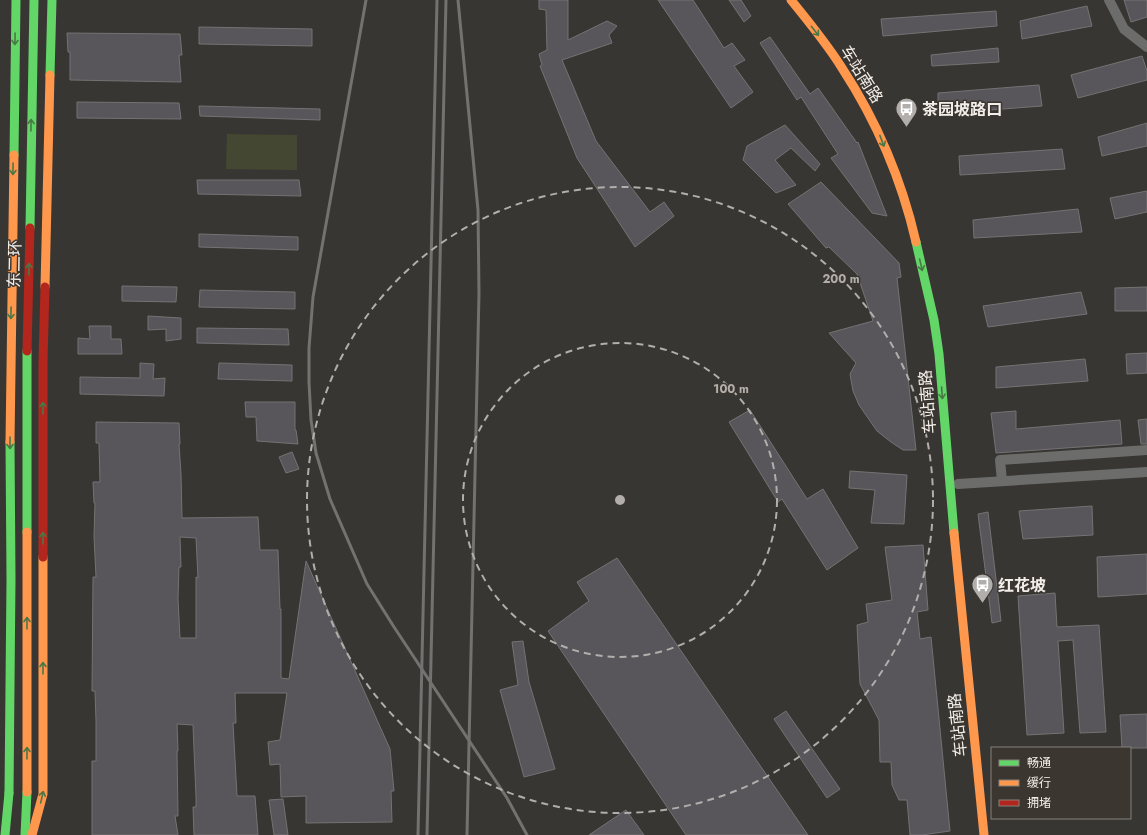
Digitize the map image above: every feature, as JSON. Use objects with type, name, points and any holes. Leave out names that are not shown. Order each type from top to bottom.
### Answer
[{"type":"main road","name":"东二环","points":[[5,835],[9,793],[11,579],[10,389],[16,0]]},
{"type":"main road","name":"东二环","points":[[25,835],[27,792],[26,368],[34,0]]},
{"type":"main road","points":[[32,835],[43,794],[43,361],[52,0]]},
{"type":"main road","name":"车站南路","points":[[791,0],[820,36],[843,69],[878,131],[894,171],[913,229],[934,320],[939,354],[948,485],[984,835]]},
{"type":"main road","name":"车站南路","points":[[818,18],[836,42]]},
{"type":"main road","name":"车站南路","points":[[900,162],[921,224],[942,320],[947,353],[964,539]]},
{"type":"main road","points":[[0,507],[43,506]]},
{"type":"main road","points":[[0,522],[43,522]]},
{"type":"main road","name":"车站南路","points":[[975,648],[991,814]]},
{"type":"main road","name":"车站南路","points":[[991,819],[993,835]]},
{"type":"main road","points":[[0,821],[2,835]]},
{"type":"street","points":[[1109,0],[1124,29],[1147,47]]},
{"type":"street","points":[[1002,481],[1000,460],[1147,450]]},
{"type":"street","points":[[958,484],[1147,472]]},
{"type":"green space","points":[[227,134],[297,135],[297,170],[226,169]]},
{"type":"building","points":[[539,0],[568,0],[568,40],[607,21],[617,26],[609,35],[612,43],[562,60],[596,141],[650,212],[664,202],[674,216],[635,247],[577,158],[540,66],[542,65],[539,54],[547,50],[546,10],[539,9]]},
{"type":"building","points":[[658,0],[693,0],[724,48],[732,43],[745,60],[734,66],[753,92],[731,108]]},
{"type":"building","points":[[729,0],[741,0],[751,16],[744,22]]},
{"type":"building","points":[[1124,0],[1147,0],[1147,17],[1131,22]]},
{"type":"building","points":[[1087,6],[1092,26],[1022,39],[1020,21]]},
{"type":"building","points":[[996,11],[997,26],[883,36],[881,19]]},
{"type":"building","points":[[199,27],[312,29],[312,46],[199,44]]},
{"type":"building","points":[[67,33],[180,34],[182,55],[179,55],[181,82],[70,80],[70,52],[68,52]]},
{"type":"building","points":[[770,37],[810,94],[818,88],[857,143],[858,142],[887,216],[872,213],[831,158],[838,154],[801,97],[797,100],[760,43]]},
{"type":"building","points":[[998,48],[999,62],[932,66],[931,55]]},
{"type":"building","points":[[1142,56],[1147,71],[1147,80],[1078,98],[1071,75]]},
{"type":"building","points":[[1039,85],[1042,106],[938,114],[938,93]]},
{"type":"building","points":[[77,102],[179,103],[181,119],[77,118]]},
{"type":"building","points":[[199,106],[320,109],[320,120],[200,116]]},
{"type":"building","points":[[1147,123],[1147,146],[1102,156],[1098,137]]},
{"type":"building","points":[[785,125],[820,164],[815,171],[791,148],[775,160],[796,185],[776,193],[743,160],[747,146]]},
{"type":"building","points":[[1062,149],[1065,169],[960,175],[959,156]]},
{"type":"building","points":[[197,180],[299,180],[301,196],[198,194]]},
{"type":"building","points":[[821,182],[899,263],[901,277],[897,278],[916,450],[903,450],[877,431],[859,405],[853,391],[850,374],[856,363],[829,333],[873,321],[857,274],[829,247],[826,248],[788,204]]},
{"type":"building","points":[[1147,191],[1147,212],[1115,219],[1110,198]]},
{"type":"building","points":[[1078,209],[1082,232],[974,238],[973,220]]},
{"type":"building","points":[[199,234],[298,237],[298,250],[199,247]]},
{"type":"building","points":[[122,286],[177,287],[176,302],[122,301]]},
{"type":"building","points":[[1147,287],[1147,311],[1115,311],[1115,288]]},
{"type":"building","points":[[200,290],[295,292],[295,309],[199,307]]},
{"type":"building","points":[[1081,292],[1087,314],[988,327],[983,306]]},
{"type":"building","points":[[148,316],[181,318],[181,339],[166,341],[166,329],[148,330]]},
{"type":"building","points":[[89,326],[111,326],[111,339],[121,339],[122,354],[78,354],[78,338],[90,339]]},
{"type":"building","points":[[197,328],[288,329],[289,345],[197,343]]},
{"type":"building","points":[[1147,353],[1147,373],[1127,374],[1126,354]]},
{"type":"building","points":[[1085,359],[1088,381],[996,388],[996,367]]},
{"type":"building","points":[[140,363],[154,364],[153,379],[165,378],[164,396],[80,394],[80,377],[140,378]]},
{"type":"building","points":[[219,363],[292,365],[292,381],[218,379]]},
{"type":"building","points":[[245,402],[295,402],[295,430],[298,444],[257,441],[256,417],[246,417]]},
{"type":"building","points":[[750,410],[807,499],[823,489],[858,548],[827,570],[782,499],[778,502],[729,422]]},
{"type":"building","points":[[1016,411],[1016,429],[1120,420],[1122,444],[996,453],[991,413]]},
{"type":"building","points":[[1147,419],[1147,444],[1141,444],[1138,420]]},
{"type":"building","points":[[96,422],[179,423],[182,518],[258,517],[260,550],[278,550],[281,609],[281,678],[289,679],[306,561],[390,749],[394,791],[391,791],[392,822],[306,823],[306,796],[281,797],[280,764],[270,765],[268,742],[280,740],[287,693],[235,693],[236,723],[233,723],[237,796],[255,796],[258,835],[194,835],[193,807],[196,807],[196,797],[193,725],[177,724],[178,816],[175,816],[178,835],[92,835],[92,761],[96,761],[95,691],[92,691],[93,577],[96,577],[94,536],[95,503],[93,482],[100,482],[99,443],[96,443]],"holes":[[[180,537],[196,538],[198,578],[196,577],[196,638],[180,638],[178,599],[179,567],[181,567]]]},
{"type":"building","points":[[292,452],[299,469],[286,473],[279,457]]},
{"type":"building","points":[[850,471],[907,475],[904,524],[871,523],[875,490],[849,488]]},
{"type":"building","points":[[1092,506],[1093,535],[1023,539],[1019,511]]},
{"type":"building","points":[[988,512],[1001,621],[992,623],[978,514]]},
{"type":"building","points":[[923,545],[928,610],[917,612],[920,639],[931,637],[950,831],[910,835],[907,800],[899,800],[892,785],[891,762],[880,762],[879,720],[860,684],[857,625],[868,622],[866,604],[892,600],[885,547]]},
{"type":"building","points":[[1147,554],[1147,594],[1098,597],[1097,557]]},
{"type":"building","points":[[617,558],[808,835],[686,835],[548,631],[589,601],[577,582]]},
{"type":"building","points":[[1055,593],[1057,627],[1099,625],[1106,732],[1080,733],[1073,640],[1058,641],[1064,733],[1027,735],[1018,596]]},
{"type":"building","points":[[523,641],[529,682],[555,769],[524,777],[500,690],[518,685],[512,642]]},
{"type":"building","points":[[786,711],[840,789],[827,798],[774,719]]},
{"type":"building","points":[[1147,714],[1147,748],[1122,747],[1120,715]]},
{"type":"building","points":[[283,799],[288,835],[274,835],[269,800]]},
{"type":"building","points":[[626,810],[644,835],[589,835]]},
{"type":"railway","points":[[366,0],[313,297],[309,348],[309,382],[311,420],[316,453],[330,499],[367,584],[507,798],[527,835]]},
{"type":"railway","points":[[418,835],[437,0]]},
{"type":"railway","points":[[427,835],[446,0]]},
{"type":"railway","points":[[458,0],[478,210],[479,293],[467,835]]},
{"type":"traffic: fast","points":[[14,155],[16,0]]},
{"type":"traffic: fast","points":[[30,228],[34,0]]},
{"type":"traffic: fast","points":[[50,75],[52,0]]},
{"type":"traffic: fast","points":[[916,242],[934,320],[939,354],[954,533]]},
{"type":"traffic: fast","points":[[27,351],[27,532]]},
{"type":"traffic: fast","points":[[9,793],[11,579],[10,442]]},
{"type":"traffic: fast","points":[[25,835],[27,792]]},
{"type":"traffic: fast","points":[[5,835],[9,793]]},
{"type":"traffic: slow","points":[[791,0],[842,68],[877,130],[903,196],[916,242]]},
{"type":"traffic: slow","points":[[45,287],[50,75]]},
{"type":"traffic: slow","points":[[10,442],[14,155]]},
{"type":"traffic: slow","points":[[27,532],[27,792]]},
{"type":"traffic: slow","points":[[954,533],[984,835]]},
{"type":"traffic: slow","points":[[32,835],[43,794],[43,557]]},
{"type":"traffic: jam","points":[[27,351],[30,228]]},
{"type":"traffic: jam","points":[[43,557],[43,361],[45,287]]},
{"type":"place","name":"茶园坡路口","points":[[906,128]]},
{"type":"place","name":"红花坡","points":[[982,604]]}]
